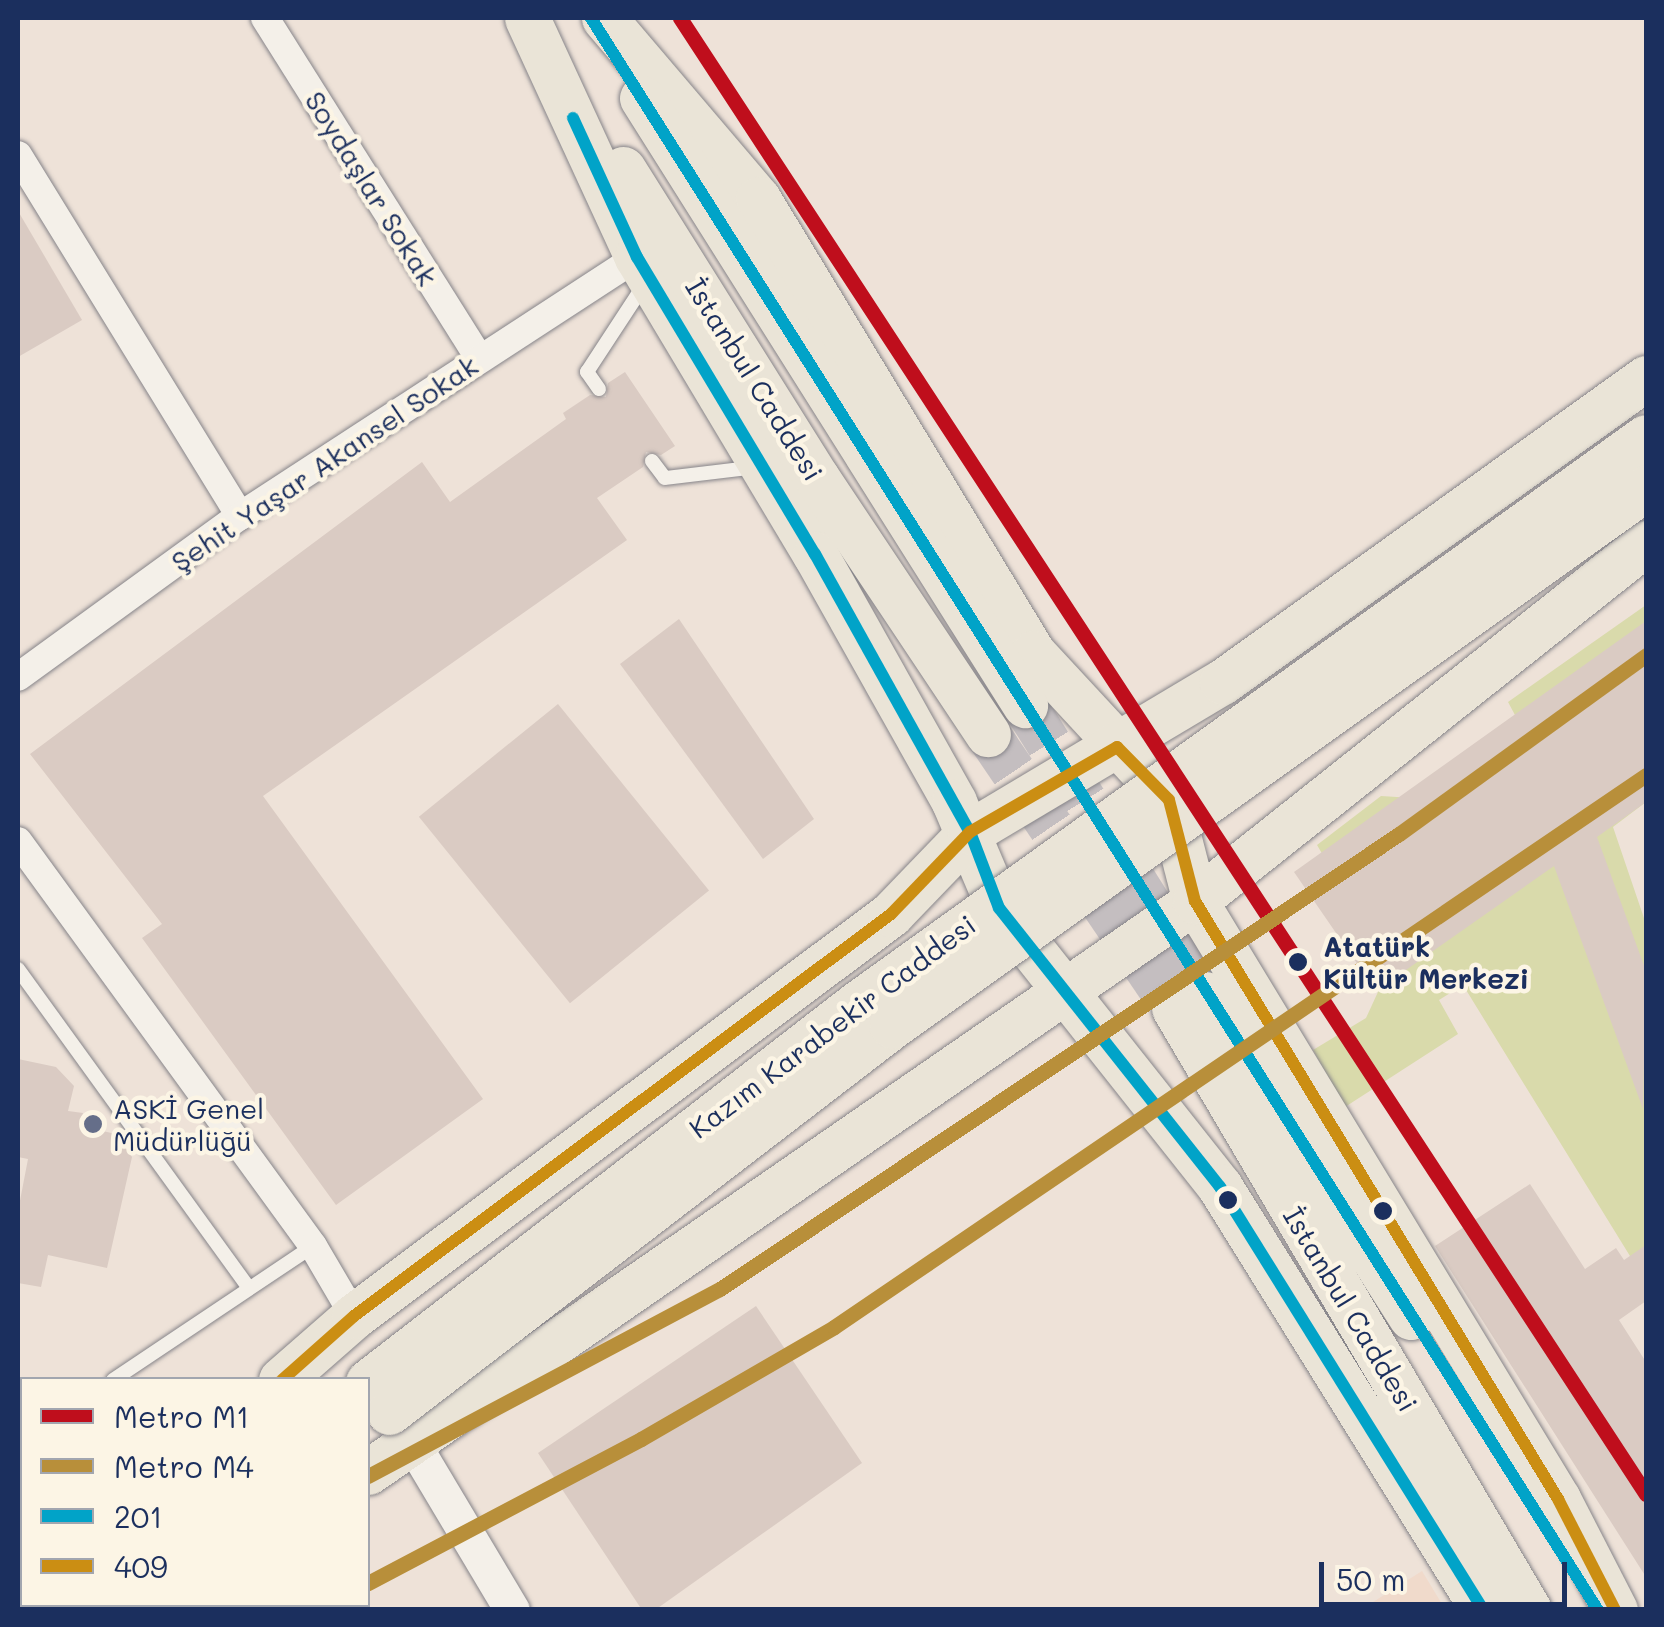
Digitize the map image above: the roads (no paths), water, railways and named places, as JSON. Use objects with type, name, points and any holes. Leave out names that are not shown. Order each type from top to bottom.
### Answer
[{"type":"main road","name":"İstanbul Caddesi","points":[[529,18],[643,267],[763,466],[970,832],[998,908],[1220,1187],[1474,1607]]},
{"type":"main road","name":"İstanbul Caddesi","points":[[529,18],[817,478],[988,734]]},
{"type":"main road","name":"İstanbul Caddesi","points":[[591,18],[1026,706]]},
{"type":"main road","points":[[604,18],[758,199],[1033,653],[1170,800],[1196,901],[1558,1499],[1616,1610]]},
{"type":"main road","points":[[284,1377],[354,1316],[891,914],[970,832],[1222,682],[1646,378]]},
{"type":"main road","name":"Kazım Karabekir Caddesi","points":[[370,1465],[384,1417],[858,1003],[1646,436]]},
{"type":"main road","name":"Kazım Karabekir Caddesi","points":[[384,1417],[892,1026],[1646,488]]},
{"type":"main road","points":[[384,1417],[1067,991],[1196,901],[1646,544]]},
{"type":"main road","name":"İstanbul Caddesi","points":[[1528,1610],[1190,1001],[1598,1610]]},
{"type":"street","name":"Soydaşlar Sokak","points":[[265,18],[478,358]]},
{"type":"street","points":[[18,155],[240,516]]},
{"type":"street","name":"Şehit Yaşar Akansel Sokak","points":[[18,678],[240,516],[478,358],[643,267]]},
{"type":"street","points":[[18,841],[313,1246],[354,1316]]},
{"type":"street","points":[[384,1417],[512,1610]]},
{"type":"lane","points":[[599,389],[587,372],[643,267]]},
{"type":"lane","points":[[652,461],[665,478],[763,466]]},
{"type":"lane","points":[[18,969],[249,1288]]},
{"type":"lane","points":[[117,1377],[313,1246]]},
{"type":"tunnel","points":[[1025,705],[1205,994]]},
{"type":"tunnel","points":[[988,734],[1174,1008]]},
{"type":"metro line","name":"M1","points":[[680,18],[1646,1494]]},
{"type":"metro line","name":"M4","points":[[370,1475],[720,1289],[1399,834],[1646,655]]},
{"type":"metro line","name":"M4","points":[[370,1582],[641,1439],[834,1327],[1646,775]]},
{"type":"place","name":"Atatürk Kültür Merkezi","points":[[1298,962]]},
{"type":"place","name":"ASKİ Genel Müdürlüğü","points":[[93,1124]]}]
